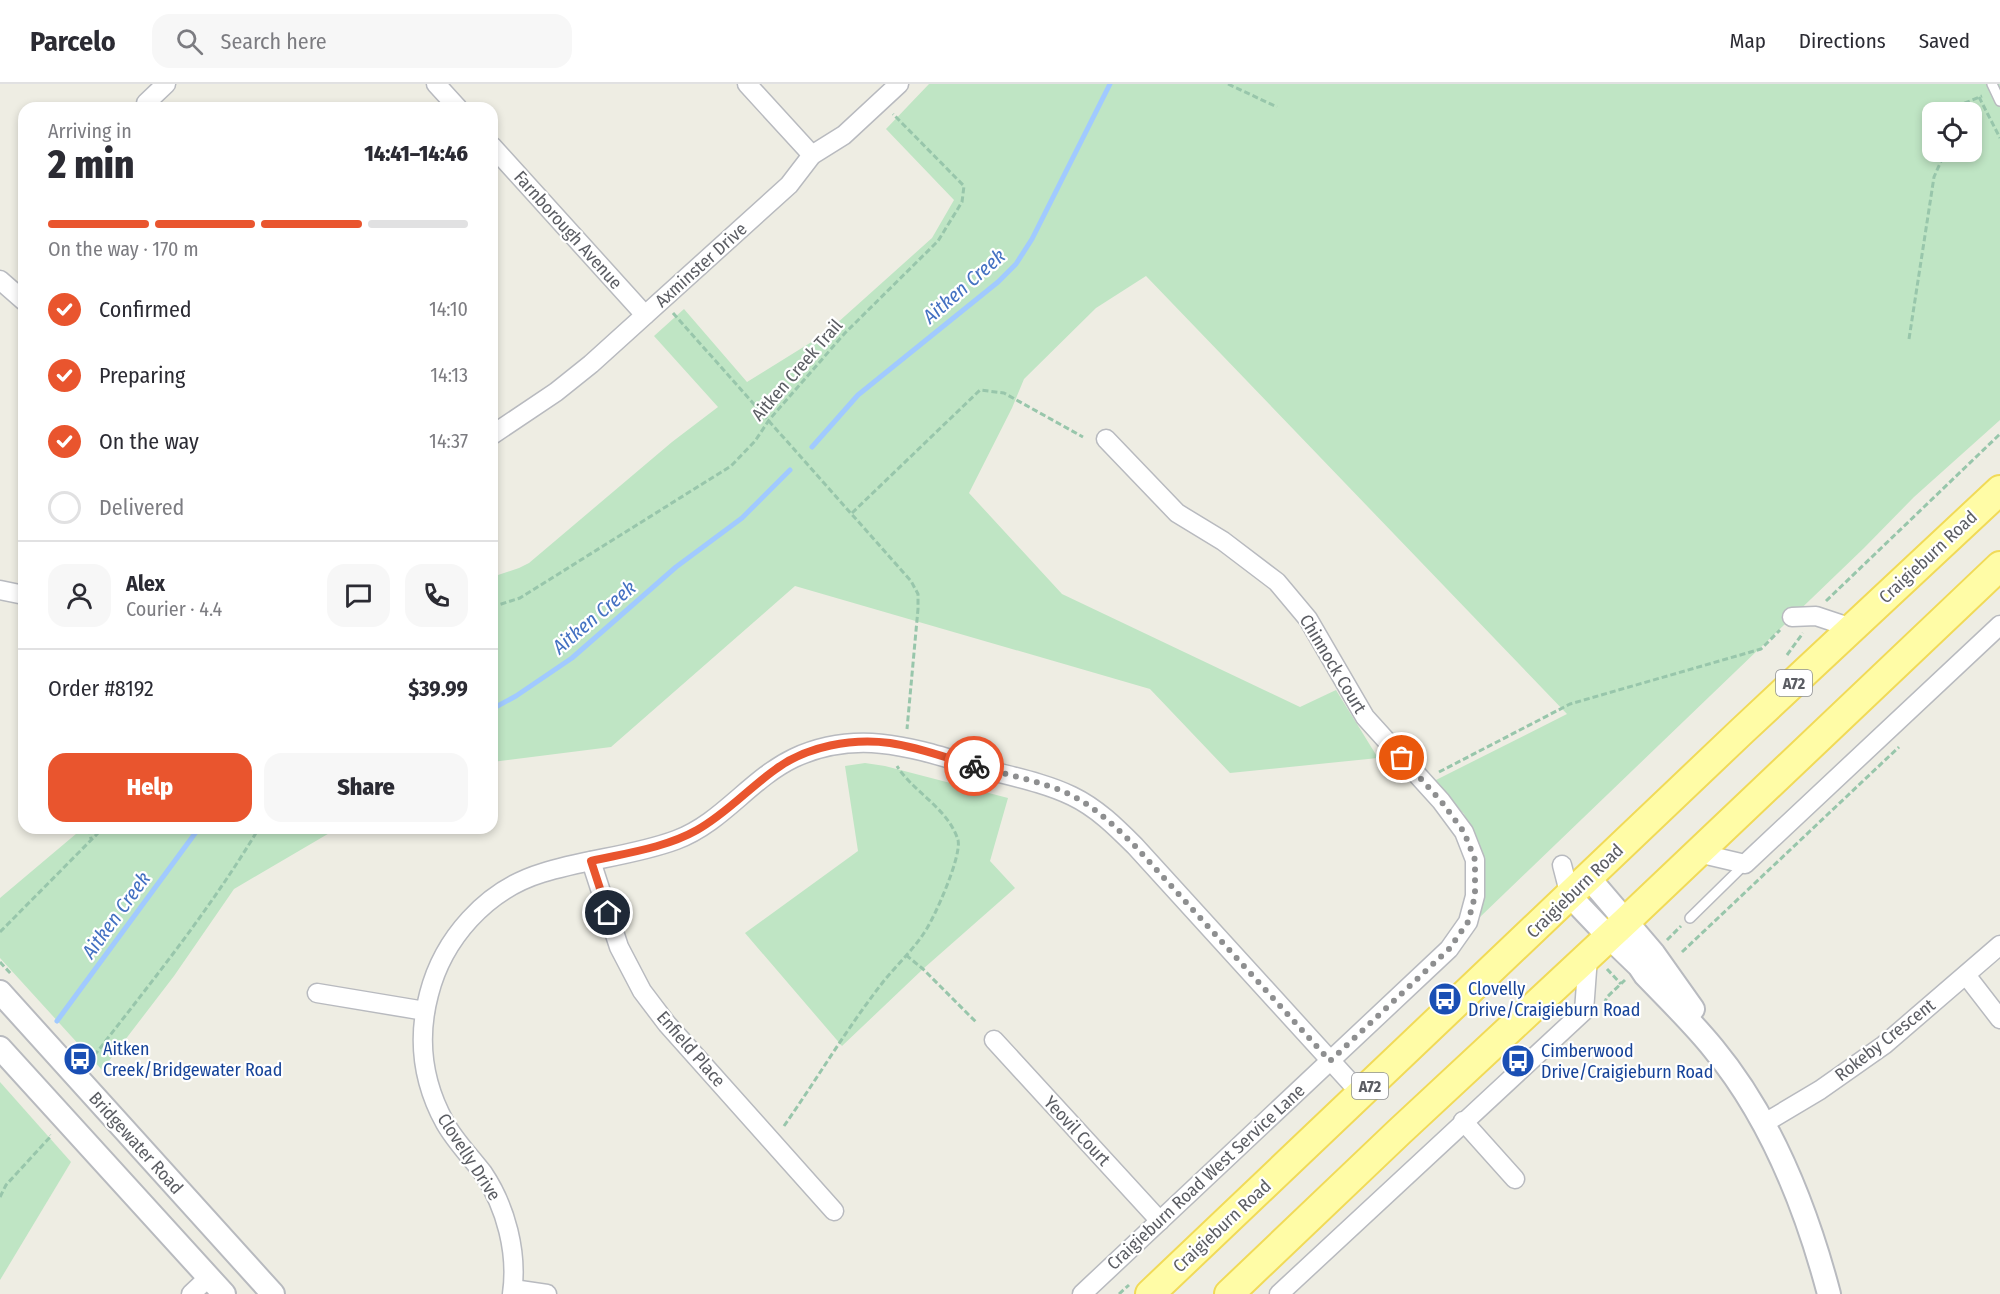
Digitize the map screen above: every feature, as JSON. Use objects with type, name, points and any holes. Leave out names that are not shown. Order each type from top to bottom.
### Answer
[{"type":"main road","name":"Craigieburn Road","points":[[1150,1294],[2000,490]]},
{"type":"main road","points":[[1228,1294],[1618,929],[2000,566]]},
{"type":"street","points":[[147,102],[166,84]]},
{"type":"street","points":[[436,84],[452,102]]},
{"type":"street","points":[[747,84],[812,155]]},
{"type":"street","name":"Axminster Drive","points":[[498,431],[556,392],[645,315],[789,185],[812,155],[843,135],[899,84]]},
{"type":"street","name":"Farnborough Avenue","points":[[498,153],[645,315]]},
{"type":"street","points":[[0,280],[18,296]]},
{"type":"street","name":"Chinnock Court","points":[[1106,440],[1177,513],[1223,541],[1277,582],[1308,619],[1365,717],[1441,801],[1464,832],[1475,860],[1475,896],[1468,922],[1449,949],[1330,1061]]},
{"type":"street","points":[[0,590],[18,593]]},
{"type":"street","points":[[1792,617],[1816,616],[1852,628]]},
{"type":"street","points":[[1698,853],[1744,864],[2000,625]]},
{"type":"street","name":"Clovelly Drive","points":[[512,1292],[513,1268],[509,1233],[496,1196],[446,1125],[428,1084],[423,1058],[425,1011],[445,952],[481,908],[526,878],[657,846],[696,831],[779,766],[812,751],[850,743],[901,746],[1071,795],[1102,815],[1135,846],[1361,1094]]},
{"type":"street","name":"Enfield Place","points":[[591,861],[619,947],[642,991],[667,1024],[834,1211]]},
{"type":"street","points":[[1579,887],[1618,929],[1654,954],[1698,1018],[1713,1048]]},
{"type":"street","points":[[1618,929],[1645,975],[1713,1048],[1763,1124],[1794,1188],[1829,1294]]},
{"type":"street","name":"Rokeby Crescent","points":[[1763,1124],[1866,1059],[2000,945]]},
{"type":"street","points":[[1279,1294],[1584,1011],[1588,957]]},
{"type":"street","points":[[1965,975],[2000,1019]]},
{"type":"street","name":"Bridgewater Road","points":[[0,992],[273,1294]]},
{"type":"street","points":[[317,993],[425,1011]]},
{"type":"street","points":[[28,1078],[9,1040],[11,1032],[20,1027],[40,1036]]},
{"type":"street","name":"Yeovil Court","points":[[994,1041],[1160,1221]]},
{"type":"street","name":"Bridgewater Road","points":[[0,1048],[224,1294]]},
{"type":"street","name":"Craigieburn Road West Service Lane","points":[[1082,1294],[1330,1061]]},
{"type":"street","points":[[1463,1121],[1515,1179]]},
{"type":"street","points":[[191,1294],[209,1277]]},
{"type":"street","points":[[512,1292],[547,1294]]},
{"type":"lane","points":[[1993,87],[2000,101]]},
{"type":"lane","points":[[1690,918],[1744,864]]},
{"type":"path","points":[[1228,84],[1277,106]]},
{"type":"path","points":[[1967,102],[1993,87]]},
{"type":"path","points":[[1979,97],[2000,138]]},
{"type":"path","name":"Aitken Creek Trail","points":[[498,605],[520,598],[731,466],[755,441],[770,420],[845,333],[938,241],[962,202],[964,186],[893,115],[899,107]]},
{"type":"path","points":[[1909,339],[1934,177],[1941,162]]},
{"type":"path","points":[[661,300],[911,581],[918,594],[907,727]]},
{"type":"path","points":[[852,513],[980,390],[1004,393],[1083,436]]},
{"type":"path","points":[[1816,616],[1828,599],[2000,434]]},
{"type":"path","points":[[1439,772],[1570,704],[1761,649],[1792,617]]},
{"type":"path","points":[[1682,952],[1905,741]]},
{"type":"path","points":[[784,1126],[882,983],[925,932],[954,868],[958,854],[958,840],[934,803],[896,764]]},
{"type":"path","points":[[91,834],[92,839]]},
{"type":"path","points":[[0,932],[97,834]]},
{"type":"path","points":[[90,1060],[195,922],[255,834]]},
{"type":"path","points":[[1654,954],[1690,918]]},
{"type":"path","points":[[906,955],[923,969],[976,1023]]},
{"type":"path","points":[[0,1197],[6,1185],[51,1136]]},
{"type":"green space","points":[[929,84],[2000,84],[2000,420],[1914,497],[1864,548],[1480,917],[1484,891],[1484,858],[1464,814],[1434,781],[1567,714],[1146,276],[1096,308],[1024,379],[969,493],[1062,594],[1300,707],[1336,690],[1378,758],[1230,773],[1150,689],[795,586],[611,747],[498,761],[498,575],[529,563],[672,442],[718,407],[654,336],[684,309],[747,382],[826,333],[932,238],[954,200],[886,129]]},
{"type":"green space","points":[[865,763],[885,766],[1008,798],[990,861],[1015,888],[923,969],[842,1046],[745,933],[858,851],[845,766]]},
{"type":"green space","points":[[76,834],[328,834],[234,889],[174,976],[102,1070],[0,958],[0,898]]},
{"type":"green space","points":[[0,1082],[71,1162],[0,1280]]},
{"type":"waterway","name":"Aitken Creek","points":[[812,447],[858,395],[998,282],[1016,264],[1032,239],[1110,84]]},
{"type":"waterway","name":"Aitken Creek","points":[[498,706],[572,658],[676,567],[742,518],[790,470]]},
{"type":"waterway","name":"Aitken Creek","points":[[57,1021],[195,834]]},
{"type":"way so far","points":[[974,766],[1071,795],[1102,815],[1135,846],[1330,1061],[1449,949],[1468,922],[1475,896],[1475,860],[1464,832],[1441,801],[1402,758]]},
{"type":"place","name":"Clovelly Drive/Craigieburn Road","points":[[1445,999]]},
{"type":"place","name":"Aitken Creek/Bridgewater Road","points":[[80,1059]]},
{"type":"place","name":"Cimberwood Drive/Craigieburn Road","points":[[1518,1061]]},
{"type":"route","points":[[608,913],[591,861],[657,846],[696,831],[712,821],[779,766],[794,758],[830,746],[871,742],[889,743],[974,766]]}]
